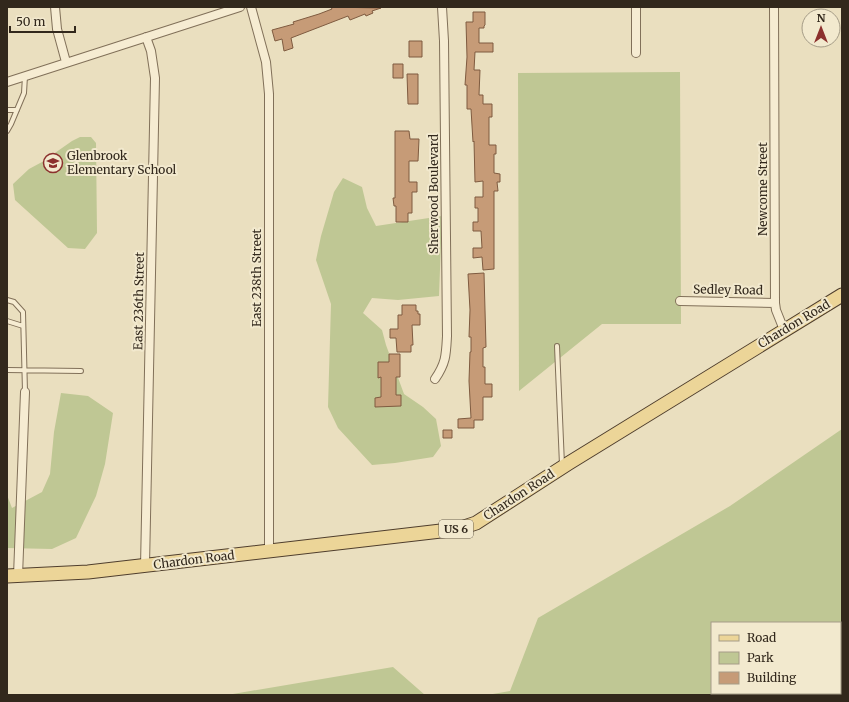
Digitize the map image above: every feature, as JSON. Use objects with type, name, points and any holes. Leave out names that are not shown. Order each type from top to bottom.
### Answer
[{"type":"main road","name":"Chardon Road","points":[[12,576],[88,572],[144,566],[458,528],[476,523],[562,467],[842,295]]},
{"type":"street","points":[[55,7],[57,29],[66,62]]},
{"type":"street","points":[[7,82],[240,7]]},
{"type":"street","name":"East 238th Street","points":[[251,7],[266,62],[269,94],[269,551]]},
{"type":"street","name":"Sherwood Boulevard","points":[[435,379],[445,364],[447,343],[444,55],[442,7]]},
{"type":"street","points":[[636,7],[636,53]]},
{"type":"street","name":"Newcome Street","points":[[774,7],[775,303],[776,310],[784,330]]},
{"type":"street","name":"East 236th Street","points":[[144,566],[155,78],[151,51],[146,37]]},
{"type":"street","name":"Sedley Road","points":[[680,301],[775,303]]},
{"type":"street","points":[[12,576],[25,392]]},
{"type":"lane","points":[[7,131],[24,93],[25,76]]},
{"type":"lane","points":[[7,110],[17,110]]},
{"type":"lane","points":[[7,300],[14,302],[23,312],[25,392]]},
{"type":"lane","points":[[7,321],[23,326]]},
{"type":"lane","points":[[558,346],[562,467]]},
{"type":"lane","points":[[7,370],[82,371]]},
{"type":"green space","points":[[680,72],[681,324],[602,324],[519,391],[518,73]]},
{"type":"green space","points":[[80,137],[91,137],[96,143],[97,233],[85,249],[68,248],[15,200],[13,184],[29,169]]},
{"type":"green space","points":[[343,178],[362,187],[367,208],[376,226],[442,216],[439,296],[398,300],[372,298],[363,313],[382,330],[404,394],[423,407],[436,419],[441,446],[433,457],[372,465],[338,428],[328,407],[331,304],[316,260],[321,236],[334,192]]},
{"type":"green space","points":[[61,393],[88,396],[113,413],[105,464],[96,496],[76,538],[52,549],[7,548],[7,495],[12,508],[42,492],[50,474],[54,432]]},
{"type":"green space","points":[[842,429],[842,695],[487,695],[510,691],[538,618],[730,506]]},
{"type":"green space","points":[[393,667],[425,695],[227,695]]},
{"type":"building","points":[[331,7],[381,8],[372,11],[373,13],[366,16],[365,14],[350,20],[348,16],[291,38],[293,48],[284,51],[282,39],[275,41],[272,30],[294,24],[293,22],[332,9]]},
{"type":"building","points":[[473,12],[485,12],[484,28],[479,28],[479,43],[493,43],[493,52],[475,52],[474,70],[480,70],[479,95],[483,95],[483,104],[492,104],[492,117],[489,117],[489,145],[496,145],[496,154],[494,154],[494,173],[500,174],[500,182],[497,182],[498,191],[494,191],[494,269],[483,270],[482,257],[473,258],[473,248],[482,248],[481,231],[473,231],[473,222],[478,222],[478,208],[475,208],[475,197],[483,197],[483,181],[475,182],[474,141],[473,142],[471,109],[467,109],[467,85],[465,85],[467,57],[466,22],[473,22]]},
{"type":"building","points":[[409,41],[422,41],[422,57],[409,57]]},
{"type":"building","points":[[393,64],[403,64],[403,78],[393,78]]},
{"type":"building","points":[[407,74],[418,74],[418,104],[408,104]]},
{"type":"building","points":[[395,131],[409,131],[410,139],[419,139],[418,161],[409,161],[409,182],[417,182],[417,192],[412,192],[412,213],[408,213],[408,222],[396,222],[396,206],[394,206],[393,198],[395,198]]},
{"type":"building","points":[[484,273],[486,347],[483,348],[483,367],[485,367],[485,384],[492,384],[492,397],[483,397],[483,420],[474,420],[474,428],[458,428],[458,419],[471,418],[469,381],[471,337],[469,337],[470,310],[468,274]]},
{"type":"building","points":[[402,305],[416,305],[416,311],[420,314],[420,325],[412,325],[413,345],[411,345],[411,352],[397,352],[396,338],[390,338],[390,329],[398,329],[398,315],[402,315]]},
{"type":"building","points":[[389,354],[400,354],[400,377],[396,377],[396,395],[401,395],[401,406],[375,407],[375,398],[381,397],[381,377],[378,378],[378,362],[389,362]]},
{"type":"building","points":[[443,430],[452,430],[452,438],[443,438]]},
{"type":"place","name":"Glenbrook Elementary School","points":[[53,163]]}]
